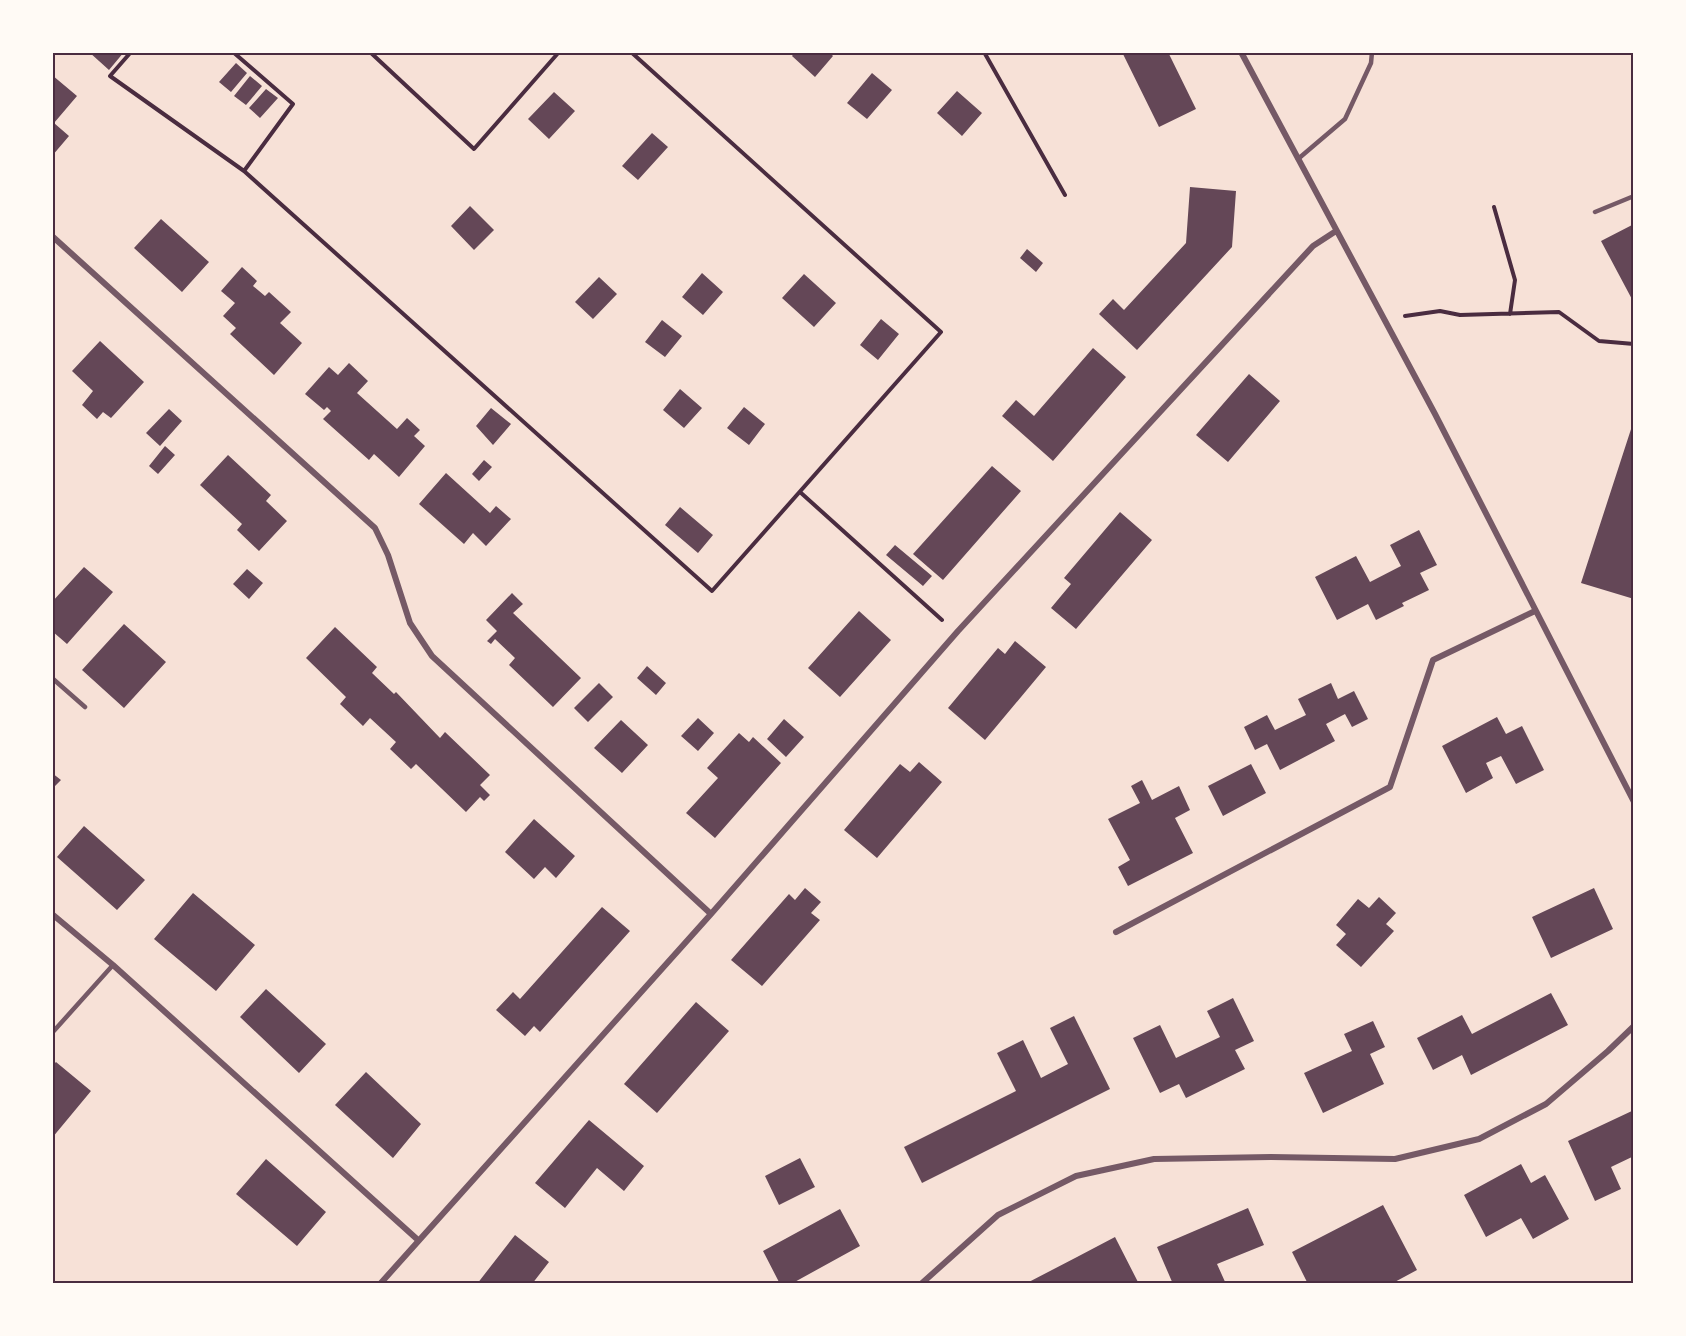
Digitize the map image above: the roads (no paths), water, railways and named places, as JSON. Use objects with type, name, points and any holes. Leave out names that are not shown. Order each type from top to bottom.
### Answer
[{"type":"street","points":[[1240,52],[1435,414],[1634,802]]},
{"type":"street","points":[[380,1284],[711,914],[958,632],[1313,246],[1336,231]]},
{"type":"street","points":[[52,236],[375,528],[388,555],[410,623],[432,656],[711,914]]},
{"type":"street","points":[[1116,932],[1390,787],[1433,660],[1535,611]]},
{"type":"street","points":[[52,914],[113,965],[418,1240]]},
{"type":"street","points":[[921,1284],[998,1215],[1076,1176],[1154,1159],[1271,1157],[1395,1159],[1479,1139],[1546,1104],[1634,1026]]},
{"type":"lane","points":[[1298,159],[1345,119],[1371,63],[1372,52]]},
{"type":"lane","points":[[1594,212],[1634,196]]},
{"type":"lane","points":[[52,678],[85,707]]},
{"type":"lane","points":[[52,1033],[113,965]]}]
